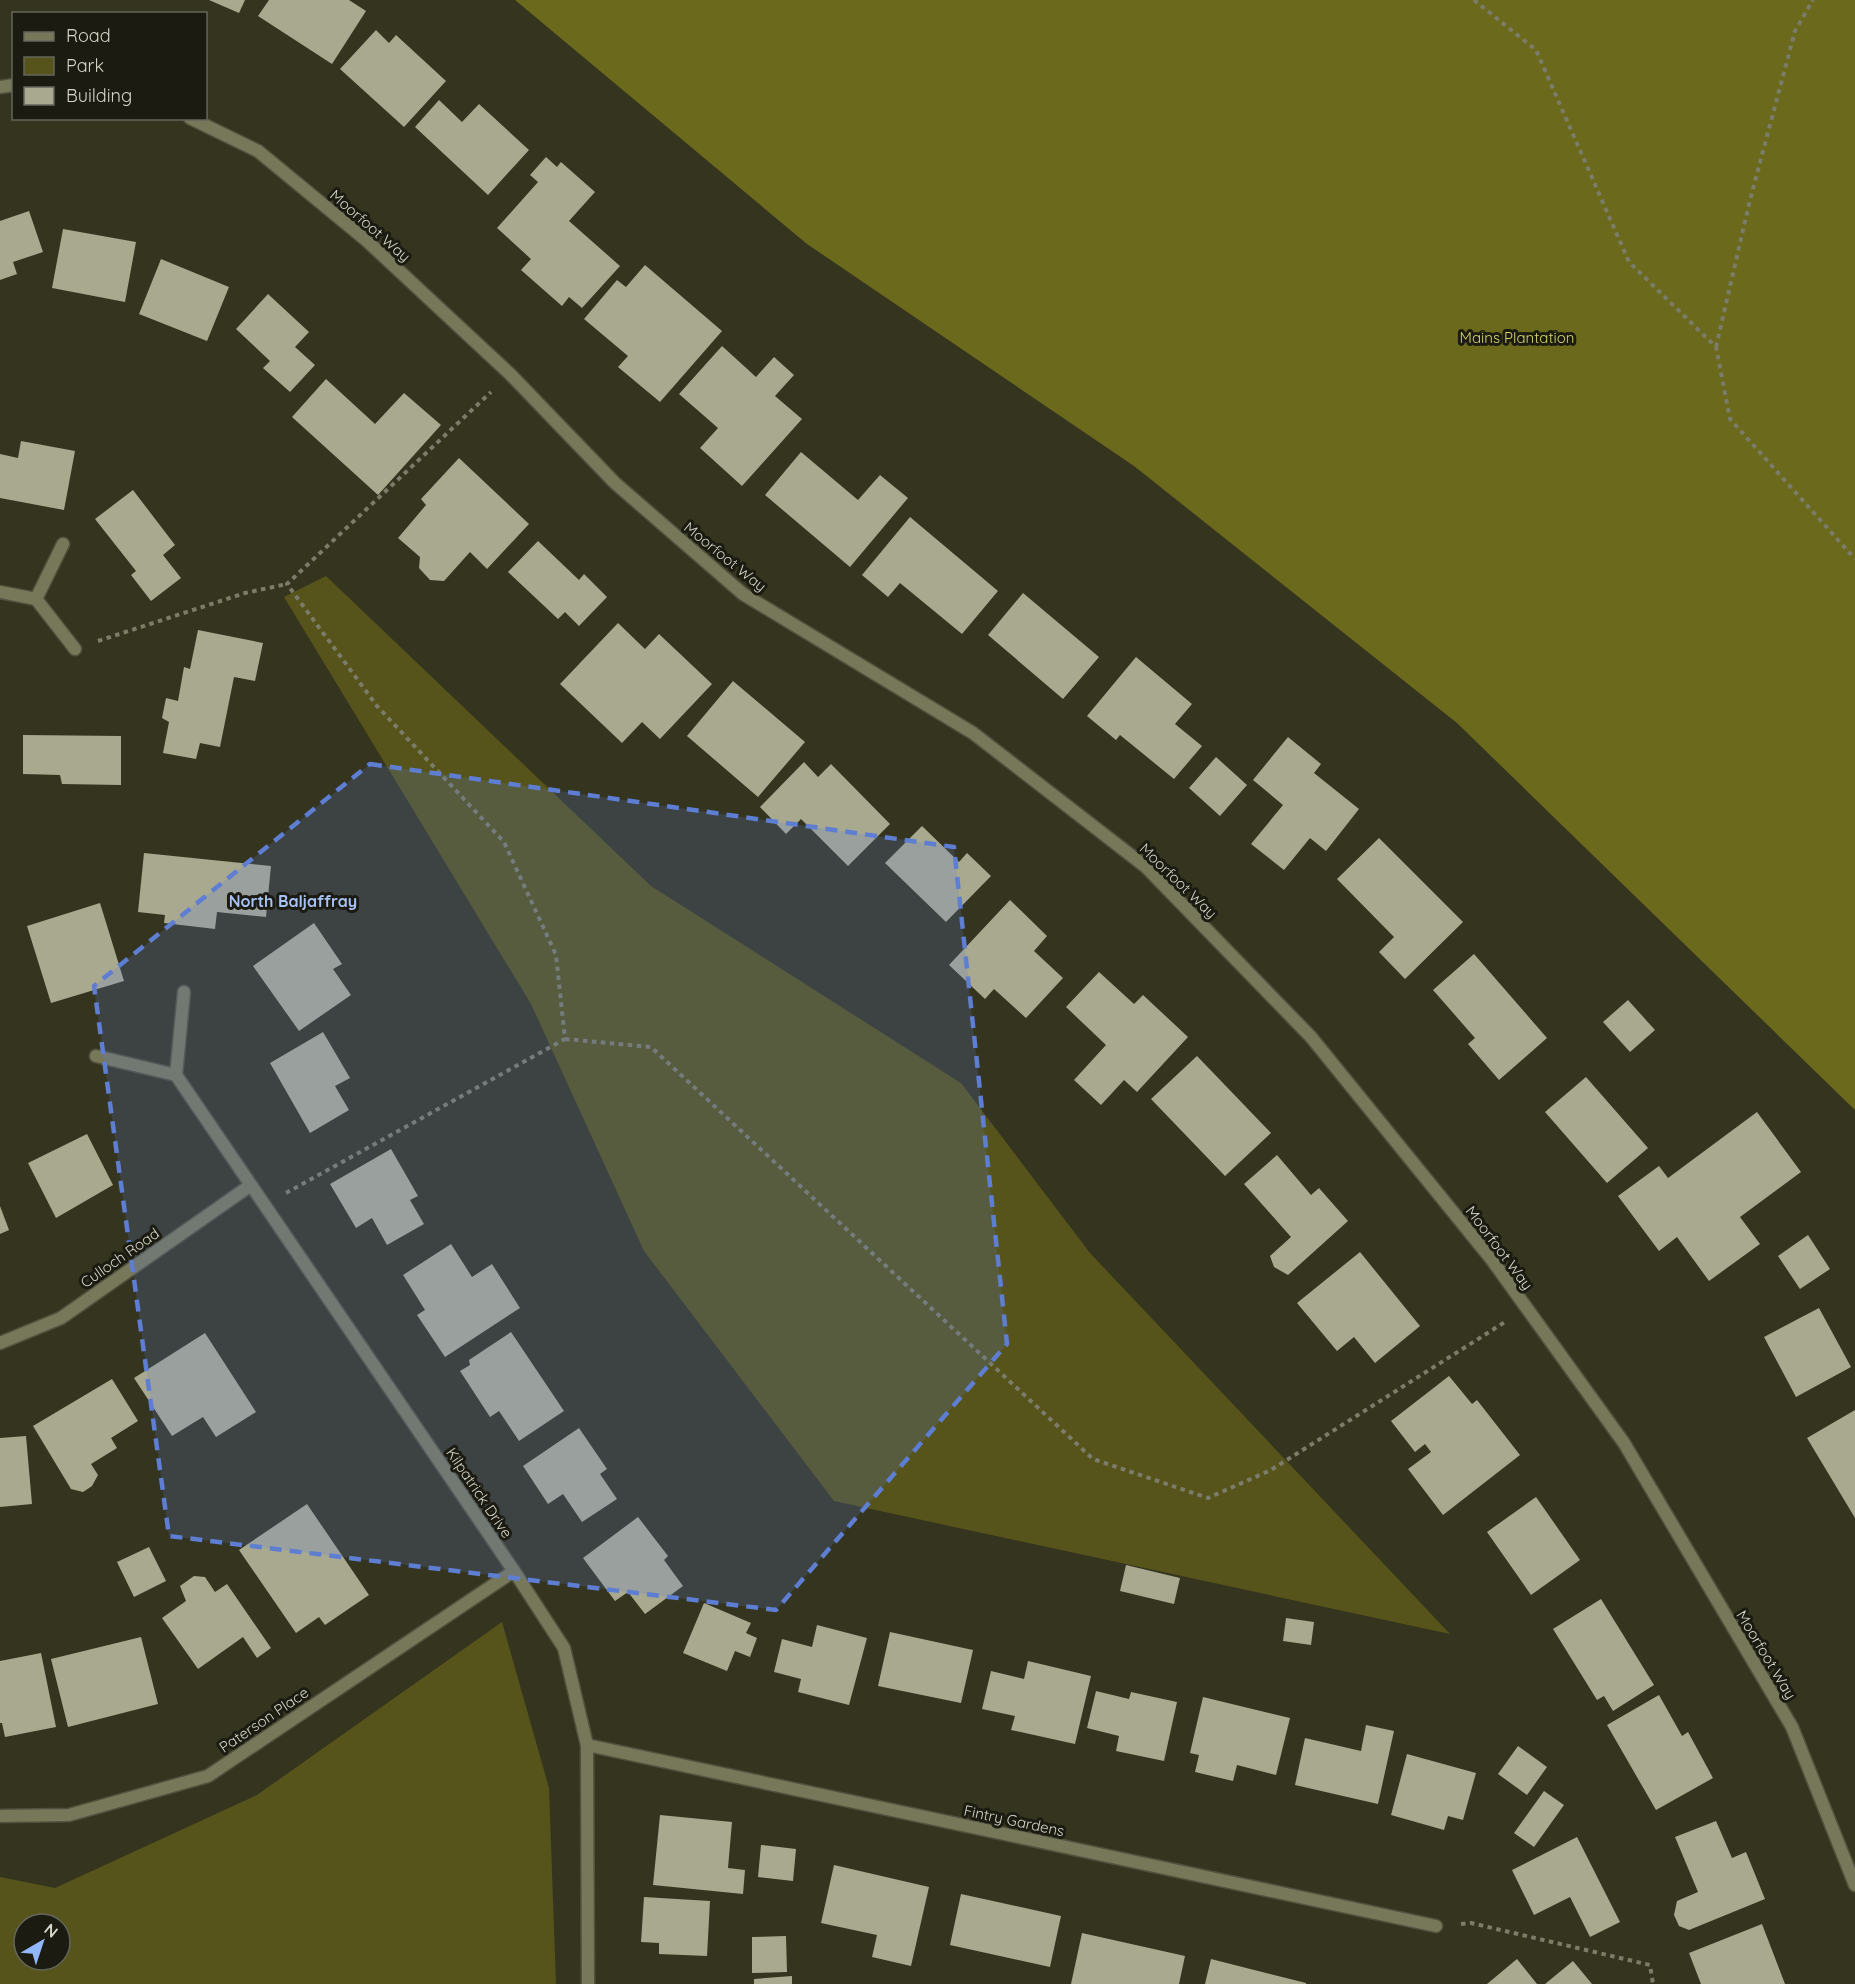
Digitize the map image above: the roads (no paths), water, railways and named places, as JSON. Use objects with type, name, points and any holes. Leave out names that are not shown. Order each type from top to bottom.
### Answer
[{"type":"street","name":"Moorfoot Way","points":[[194,120],[258,151],[366,240],[510,374],[615,483],[743,594],[973,733],[1146,867],[1311,1037],[1492,1260],[1525,1309],[1624,1443],[1792,1727],[1855,1885]]},
{"type":"street","points":[[36,599],[63,544]]},
{"type":"street","points":[[0,592],[36,599],[75,649]]},
{"type":"street","points":[[96,1056],[177,1075],[184,992]]},
{"type":"street","name":"Kilpatrick Drive","points":[[177,1075],[564,1648],[587,1745],[588,1984]]},
{"type":"street","name":"Culloch Road","points":[[0,1343],[61,1318],[251,1185]]},
{"type":"street","name":"Paterson Place","points":[[0,1816],[69,1815],[208,1776],[514,1571]]},
{"type":"street","name":"Fintry Gardens","points":[[587,1745],[1436,1926]]},
{"type":"district","name":"North Baljaffray","points":[[293,901]]},
{"type":"park label","name":"Mains Plantation","points":[[1517,338]]}]
